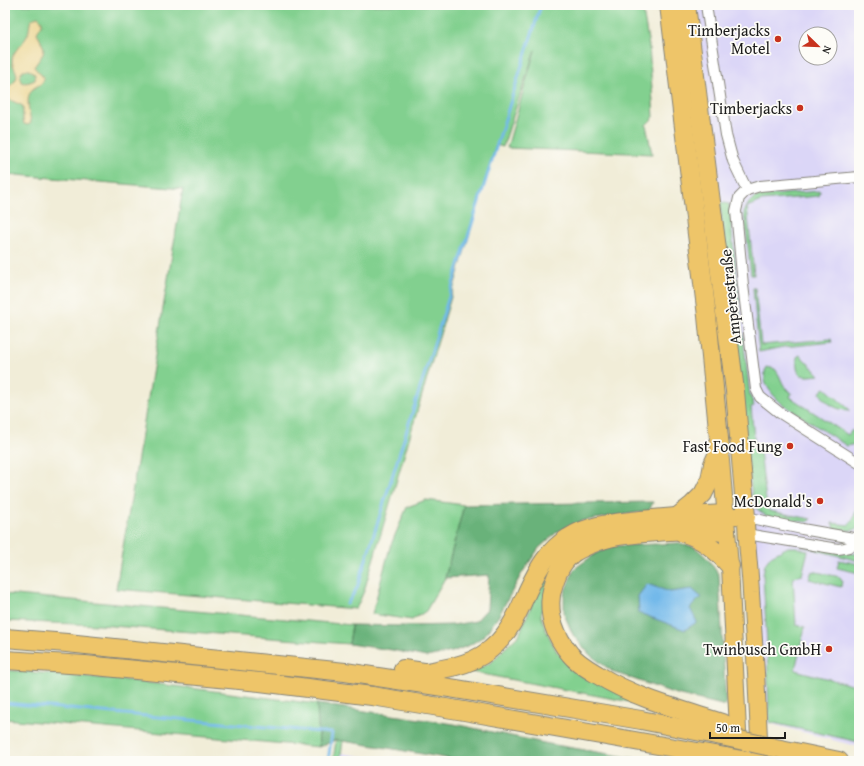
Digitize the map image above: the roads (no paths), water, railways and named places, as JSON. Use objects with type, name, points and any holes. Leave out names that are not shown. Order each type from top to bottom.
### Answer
[{"type":"highway","points":[[669,5],[707,316],[720,449],[713,464],[710,480],[703,494],[677,524]]},
{"type":"highway","points":[[686,5],[735,398],[746,517]]},
{"type":"highway","points":[[725,514],[611,537],[579,549],[564,561],[553,585],[550,604],[552,621],[557,636],[570,654],[586,668],[611,683],[767,748],[796,743],[815,756],[839,761]]},
{"type":"highway","points":[[345,672],[379,667],[426,672],[456,667],[485,654],[504,636],[512,624],[543,561],[553,549],[567,538],[589,527],[603,524],[677,524],[726,532]]},
{"type":"highway","points":[[677,524],[692,536],[706,543],[730,566]]},
{"type":"highway","points":[[5,638],[66,642],[345,672],[633,719],[725,730]]},
{"type":"highway","points":[[5,660],[85,665],[230,679],[372,696],[747,761]]},
{"type":"main road","points":[[720,449],[730,566],[733,759]]},
{"type":"main road","points":[[725,514],[746,517],[751,594],[767,748]]},
{"type":"main road","points":[[726,532],[746,534]]},
{"type":"street","points":[[706,5],[726,135],[733,162],[747,190],[760,186],[859,177]]},
{"type":"street","name":"Ampèrestraße","points":[[747,190],[739,198],[736,210],[743,285],[756,389],[760,397],[780,413],[859,463]]},
{"type":"street","points":[[746,517],[859,541]]},
{"type":"street","points":[[746,534],[838,548],[854,546],[859,541]]},
{"type":"water","points":[[647,584],[670,592],[692,589],[701,597],[690,608],[697,622],[685,630],[639,613],[638,596]]},
{"type":"waterway","points":[[347,604],[357,588],[541,5]]},
{"type":"waterway","points":[[5,703],[332,733],[328,761]]},
{"type":"place","name":"Timberjacks Motel","points":[[778,39]]},
{"type":"place","name":"Timberjacks","points":[[800,108]]},
{"type":"place","name":"Fast Food Fung","points":[[790,446]]},
{"type":"place","name":"McDonald's","points":[[820,501]]},
{"type":"place","name":"Twinbusch GmbH","points":[[829,649]]}]
